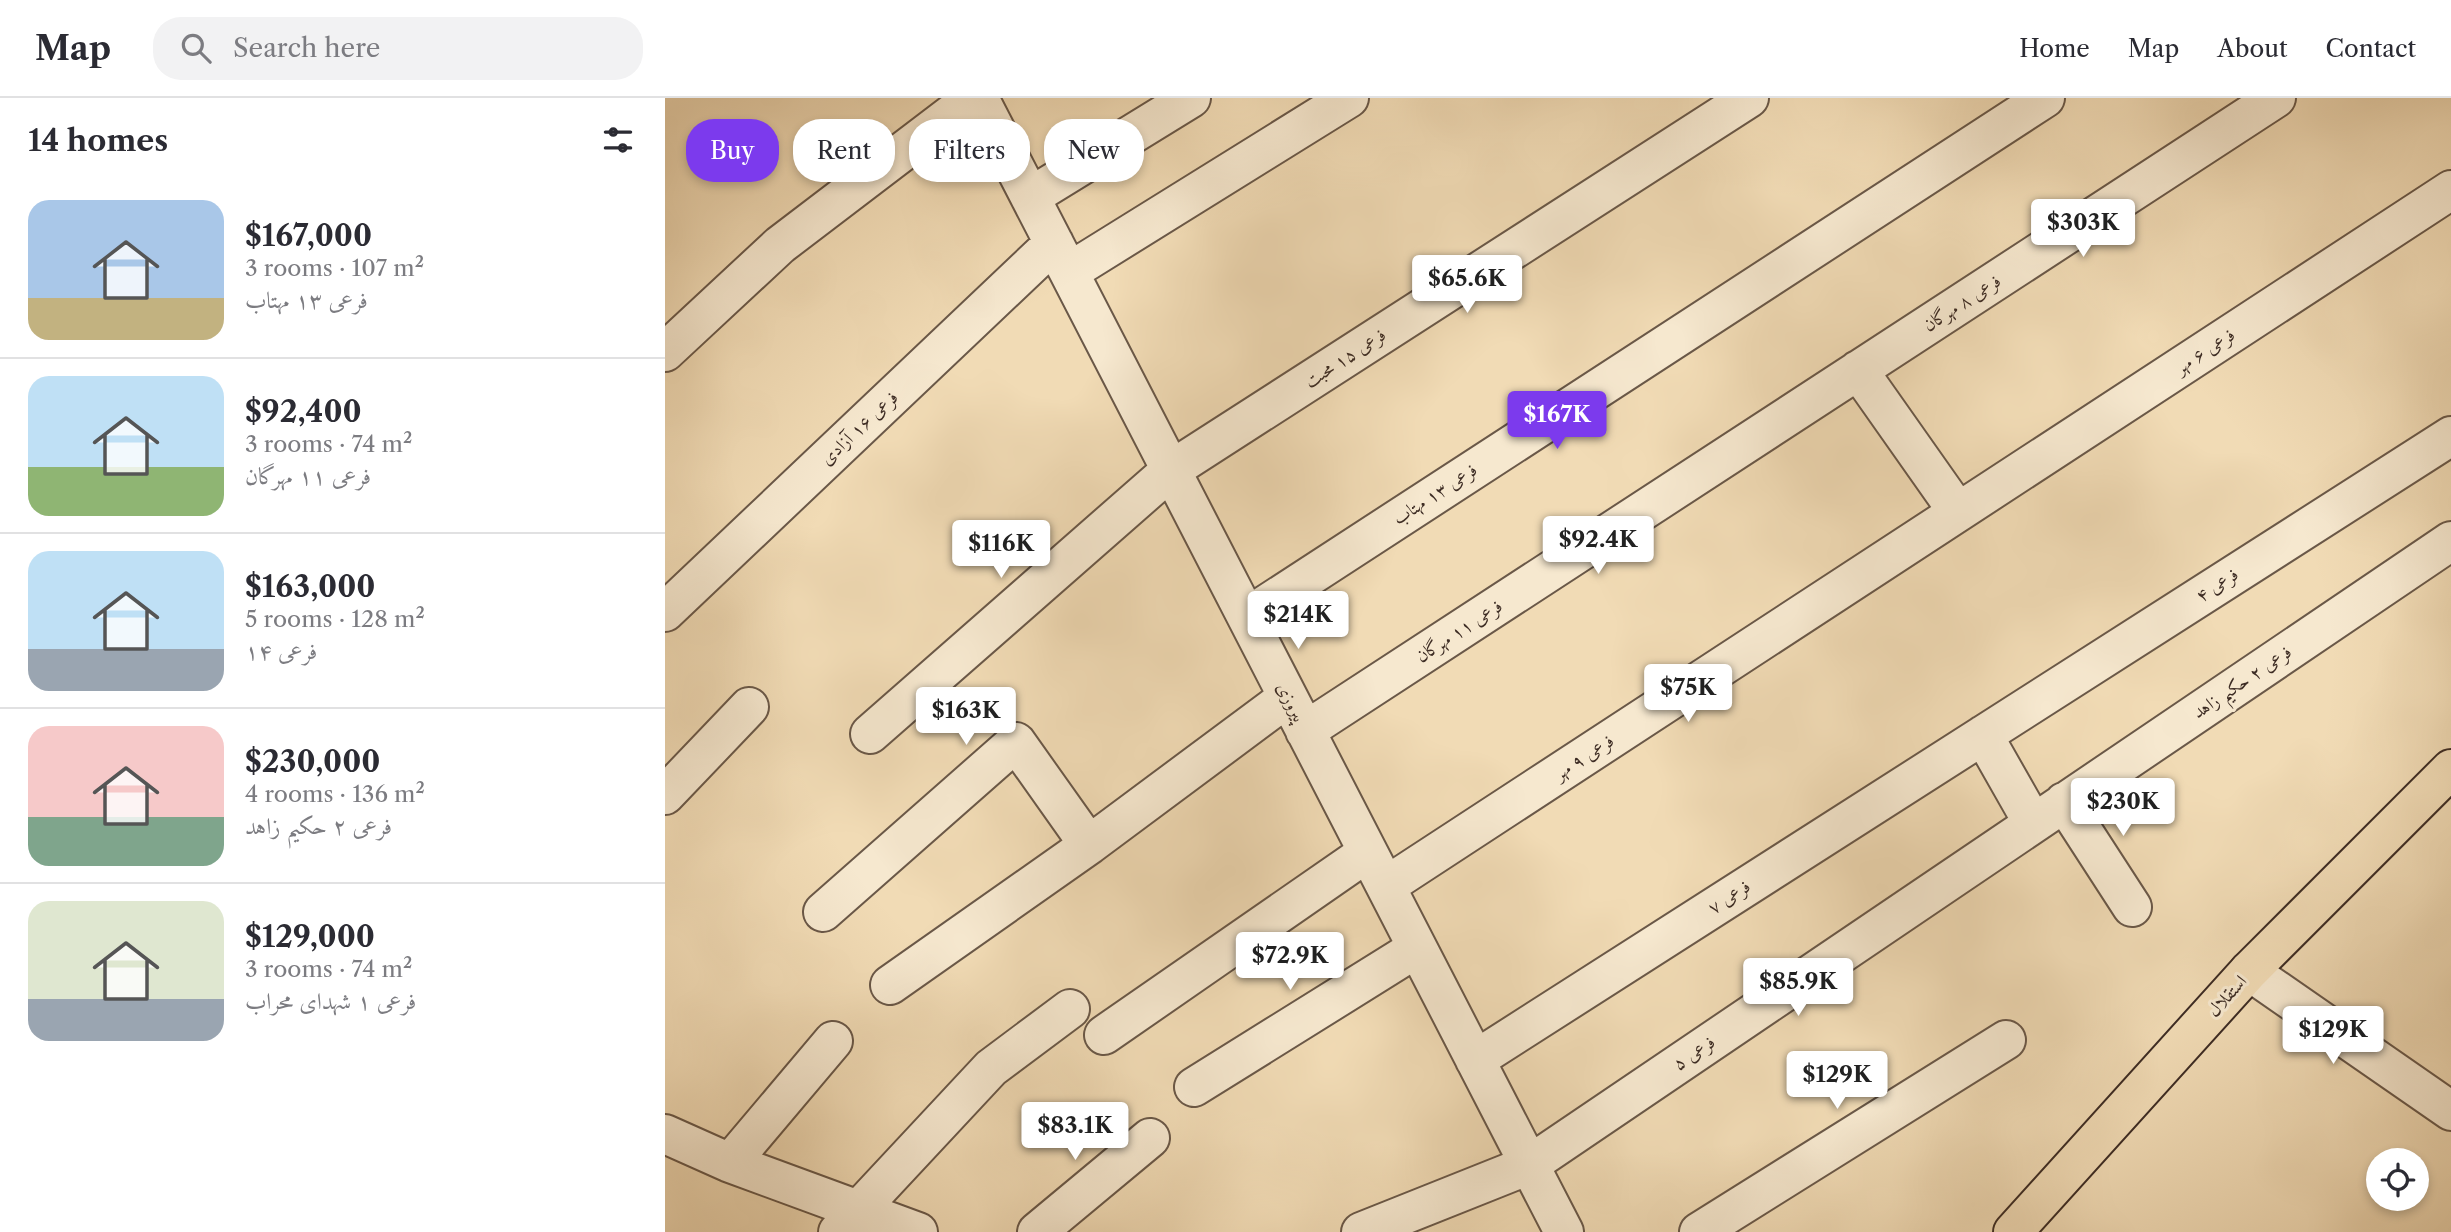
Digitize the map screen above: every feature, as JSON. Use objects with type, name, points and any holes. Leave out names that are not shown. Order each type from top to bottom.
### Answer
[{"type":"main road","name":"استقلال","points":[[2013,1232],[2249,971],[2451,769]]},
{"type":"street","points":[[665,352],[780,246],[973,98]]},
{"type":"street","name":"پیروزی","points":[[979,98],[1564,1232]]},
{"type":"street","points":[[1030,197],[1191,98]]},
{"type":"street","name":"فرعی ۱۶ آزادی","points":[[665,612],[1061,258],[1349,98]]},
{"type":"street","name":"فرعی ۱۳ مهتاب","points":[[1247,617],[2045,98]]},
{"type":"street","name":"فرعی ۸ مهرگان","points":[[1858,370],[2276,98]]},
{"type":"street","name":"فرعی ۱۵ محبت","points":[[870,734],[1171,470],[1735,102]]},
{"type":"street","name":"فرعی ۶ مهر","points":[[1958,512],[2451,191]]},
{"type":"street","points":[[1858,370],[1958,512]]},
{"type":"street","name":"فرعی ۱۱ مهرگان","points":[[1305,731],[1858,370]]},
{"type":"street","name":"فرعی ۴","points":[[1983,735],[2451,436]]},
{"type":"street","name":"فرعی ۹ مهر","points":[[1386,886],[1958,512]]},
{"type":"street","name":"فرعی ۲ حکیم زاهد","points":[[2048,813],[2451,541]]},
{"type":"street","points":[[890,985],[1089,845],[1288,698]]},
{"type":"street","points":[[665,795],[749,707]]},
{"type":"street","points":[[1983,735],[2132,907]]},
{"type":"street","name":"فرعی ۷","points":[[1475,1060],[1983,735]]},
{"type":"street","points":[[823,912],[1016,742],[1089,845]]},
{"type":"street","name":"فرعی ۵","points":[[1361,1232],[1529,1165],[2048,813]]},
{"type":"street","points":[[1104,1035],[1368,852]]},
{"type":"street","points":[[1194,1087],[1417,948]]},
{"type":"street","points":[[2249,971],[2451,1111]]},
{"type":"street","points":[[848,1221],[991,1068],[1070,1009]]},
{"type":"street","points":[[1699,1232],[2007,1040]]},
{"type":"street","points":[[730,1163],[833,1041]]},
{"type":"street","points":[[665,1134],[848,1221],[918,1232]]},
{"type":"street","points":[[1037,1232],[1150,1138]]}]
